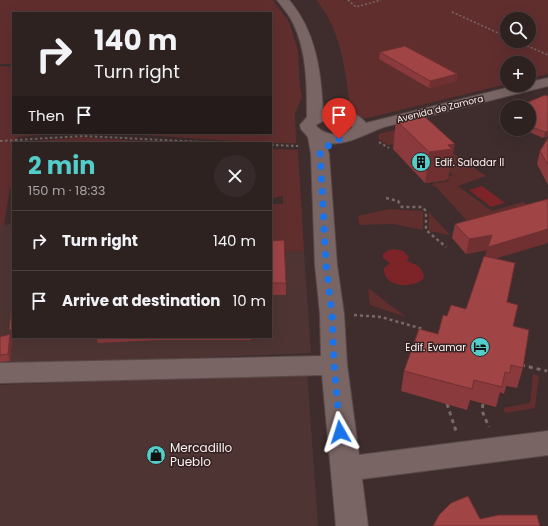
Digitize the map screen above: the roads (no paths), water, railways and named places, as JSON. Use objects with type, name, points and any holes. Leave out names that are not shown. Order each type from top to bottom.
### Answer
[{"type":"street","points":[[283,0],[298,19],[308,46],[317,131],[326,265],[332,314],[334,365],[352,526]]},
{"type":"street","name":"Avenida de Zamora","points":[[317,131],[339,139],[351,137],[358,126],[378,124],[548,82]]},
{"type":"street","points":[[317,131],[330,115],[338,116],[358,126]]},
{"type":"street","points":[[0,373],[334,365]]},
{"type":"street","points":[[345,469],[548,443]]},
{"type":"place","name":"Edif. Saladar II","points":[[421,162]]},
{"type":"place","name":"Edif. Evamar","points":[[480,347]]},
{"type":"place","name":"Mercadillo Pueblo","points":[[156,455]]}]
